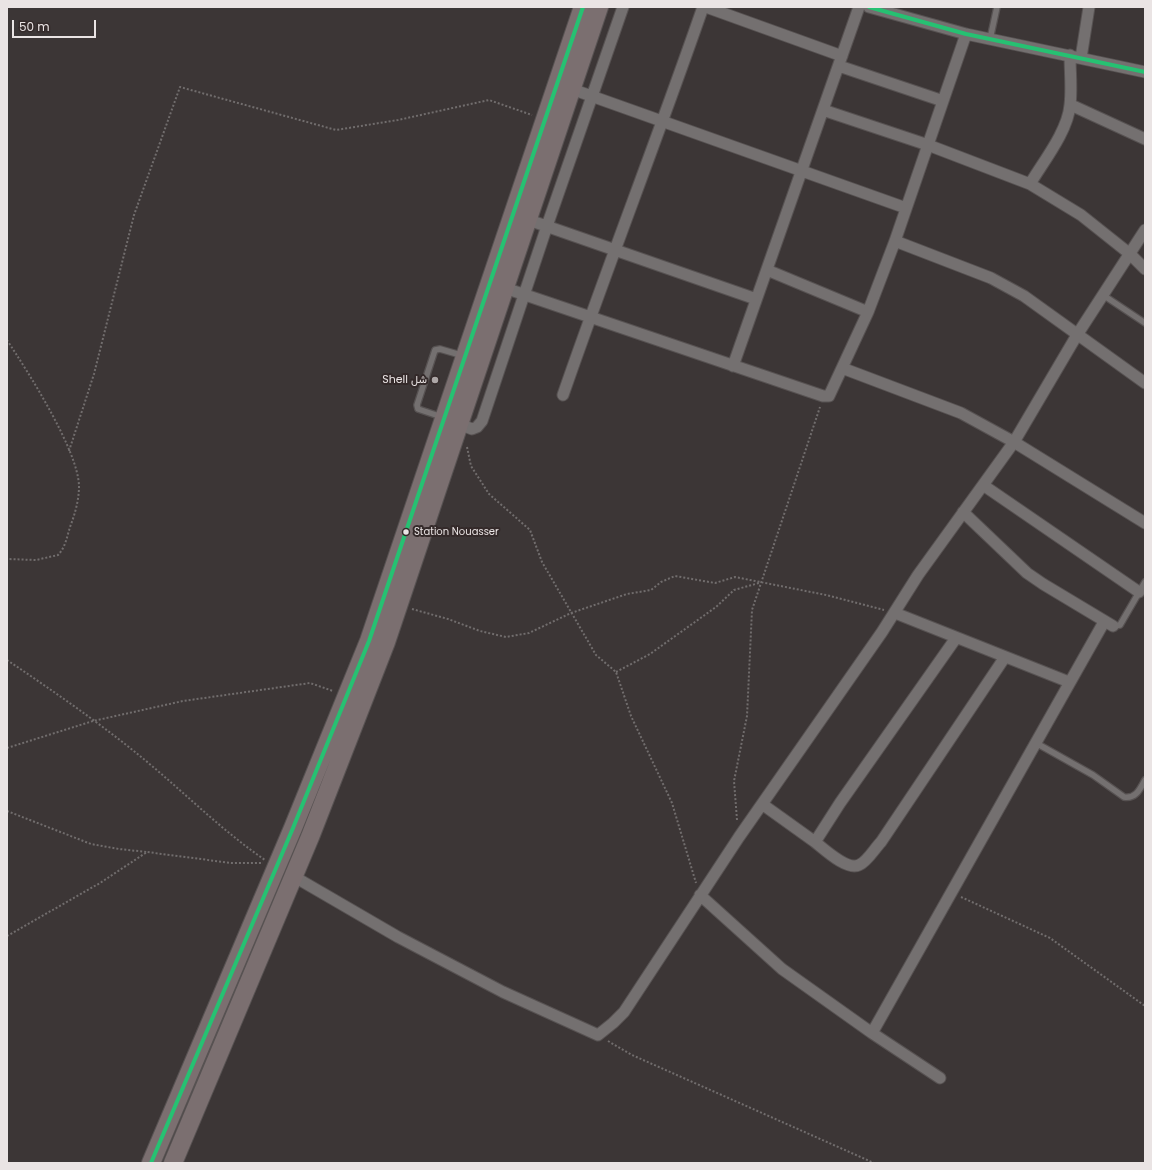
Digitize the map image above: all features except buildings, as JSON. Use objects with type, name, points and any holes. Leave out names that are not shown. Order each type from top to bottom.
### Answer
[{"type":"highway","points":[[520,217],[544,120],[564,87],[583,7]]},
{"type":"highway","points":[[173,1163],[293,876],[386,642],[399,606],[453,422],[520,217],[564,87],[599,7]]},
{"type":"highway","points":[[151,1163],[346,698],[453,422]]},
{"type":"street","points":[[453,422],[474,428],[482,421],[547,226],[623,7]]},
{"type":"street","points":[[563,395],[614,250],[663,122],[703,7]]},
{"type":"street","points":[[706,7],[943,101]]},
{"type":"street","points":[[733,366],[859,7]]},
{"type":"street","points":[[869,7],[966,34],[1145,72]]},
{"type":"street","points":[[1030,184],[1066,122],[1070,105],[1076,57],[1089,7]]},
{"type":"street","points":[[498,285],[590,318],[827,397],[831,394],[868,312],[895,241],[966,34]]},
{"type":"street","points":[[564,87],[906,208]]},
{"type":"street","points":[[1070,105],[1145,139]]},
{"type":"street","points":[[823,110],[928,144],[1030,184],[1081,216],[1130,254],[1145,269]]},
{"type":"street","points":[[520,217],[756,300]]},
{"type":"street","points":[[293,876],[398,937],[496,988],[598,1035],[624,1012],[739,837],[895,613],[918,576],[1014,442],[1077,335],[1145,230]]},
{"type":"street","points":[[895,241],[991,278],[1024,296],[1145,383]]},
{"type":"street","points":[[767,270],[868,312]]},
{"type":"street","points":[[842,368],[961,413],[1014,442],[1145,523]]},
{"type":"street","points":[[983,485],[1139,592]]},
{"type":"street","points":[[872,1033],[952,893],[1069,682],[1108,624],[1027,573],[963,512]]},
{"type":"street","points":[[895,613],[1069,682]]},
{"type":"street","points":[[815,842],[840,803],[956,638]]},
{"type":"street","points":[[762,804],[846,864],[855,866],[861,864],[880,842],[1006,657]]},
{"type":"street","points":[[700,896],[782,969],[872,1033],[940,1078]]},
{"type":"lane","points":[[990,39],[997,7]]},
{"type":"lane","points":[[1103,295],[1145,323]]},
{"type":"lane","points":[[453,422],[418,409],[417,405],[434,350],[440,349],[473,359]]},
{"type":"lane","points":[[1108,624],[1120,625],[1145,582]]},
{"type":"lane","points":[[1036,743],[1093,775],[1124,797],[1129,798],[1137,794],[1145,780]]},
{"type":"path","points":[[69,450],[94,374],[134,215],[180,87],[336,130],[398,120],[489,100],[544,120]]},
{"type":"path","points":[[7,340],[69,450],[75,465],[79,486],[75,513],[61,551],[52,558],[43,560],[7,559]]},
{"type":"path","points":[[739,837],[734,781],[747,716],[752,610],[823,396]]},
{"type":"path","points":[[453,422],[471,466],[490,494],[530,530],[542,562],[596,656],[616,672],[631,716],[672,803],[682,831],[700,896]]},
{"type":"path","points":[[399,606],[448,619],[480,631],[506,637],[530,634],[571,613],[627,594],[651,590],[660,582],[675,576],[715,583],[735,577],[826,596],[895,613]]},
{"type":"path","points":[[616,672],[650,654],[716,607],[734,590],[760,583]]},
{"type":"path","points":[[7,660],[63,698],[151,765],[224,830],[269,862],[232,863],[119,849],[91,844],[7,811]]},
{"type":"path","points":[[7,748],[93,721],[183,701],[310,683],[331,690],[346,698]]},
{"type":"path","points":[[7,936],[100,883],[147,852]]},
{"type":"path","points":[[952,893],[1050,938],[1145,1006]]},
{"type":"path","points":[[598,1035],[632,1055],[874,1163]]},
{"type":"transit line","points":[[151,1163],[293,828],[369,641],[583,7]]},
{"type":"transit line","points":[[869,7],[966,34],[1145,72]]},
{"type":"place","name":"Shell شل","points":[[435,380]]},
{"type":"place","name":"Station Nouasser","points":[[406,532]]}]
